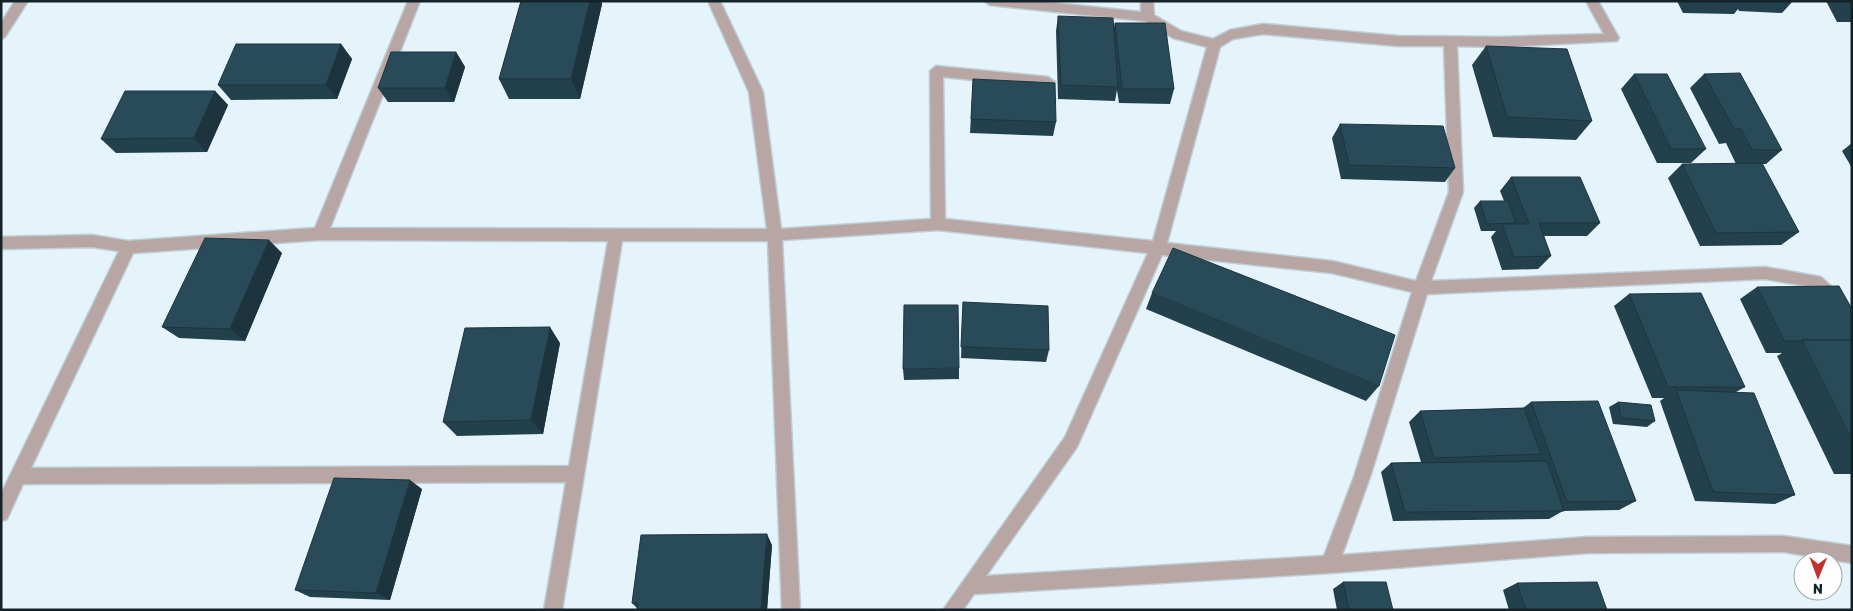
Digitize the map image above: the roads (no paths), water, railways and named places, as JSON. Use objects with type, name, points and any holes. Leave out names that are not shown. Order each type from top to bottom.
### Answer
[{"type":"street","points":[[1,34],[22,1]]},
{"type":"street","points":[[320,234],[414,1]]},
{"type":"street","points":[[714,1],[756,92],[775,235],[791,610]]},
{"type":"street","points":[[990,1],[1148,17],[1177,35],[1214,44],[1230,35],[1263,29],[1398,41],[1500,42],[1614,38],[1592,1]]},
{"type":"street","points":[[1147,1],[1148,17]]},
{"type":"street","points":[[1330,564],[1362,477],[1421,288],[1456,192],[1450,41]]},
{"type":"street","points":[[952,610],[1071,442],[1158,248],[1214,44]]},
{"type":"street","points":[[938,224],[936,71],[1048,82]]},
{"type":"street","points":[[1,243],[92,241],[128,247],[320,234],[775,235],[938,224],[1332,267],[1421,288],[1764,273],[1816,281],[1837,301],[1852,327]]},
{"type":"street","points":[[553,610],[616,234]]},
{"type":"street","points":[[1,513],[128,247]]},
{"type":"street","points":[[19,476],[576,474]]},
{"type":"street","points":[[969,586],[1330,564],[1588,544],[1784,544],[1852,554]]}]
